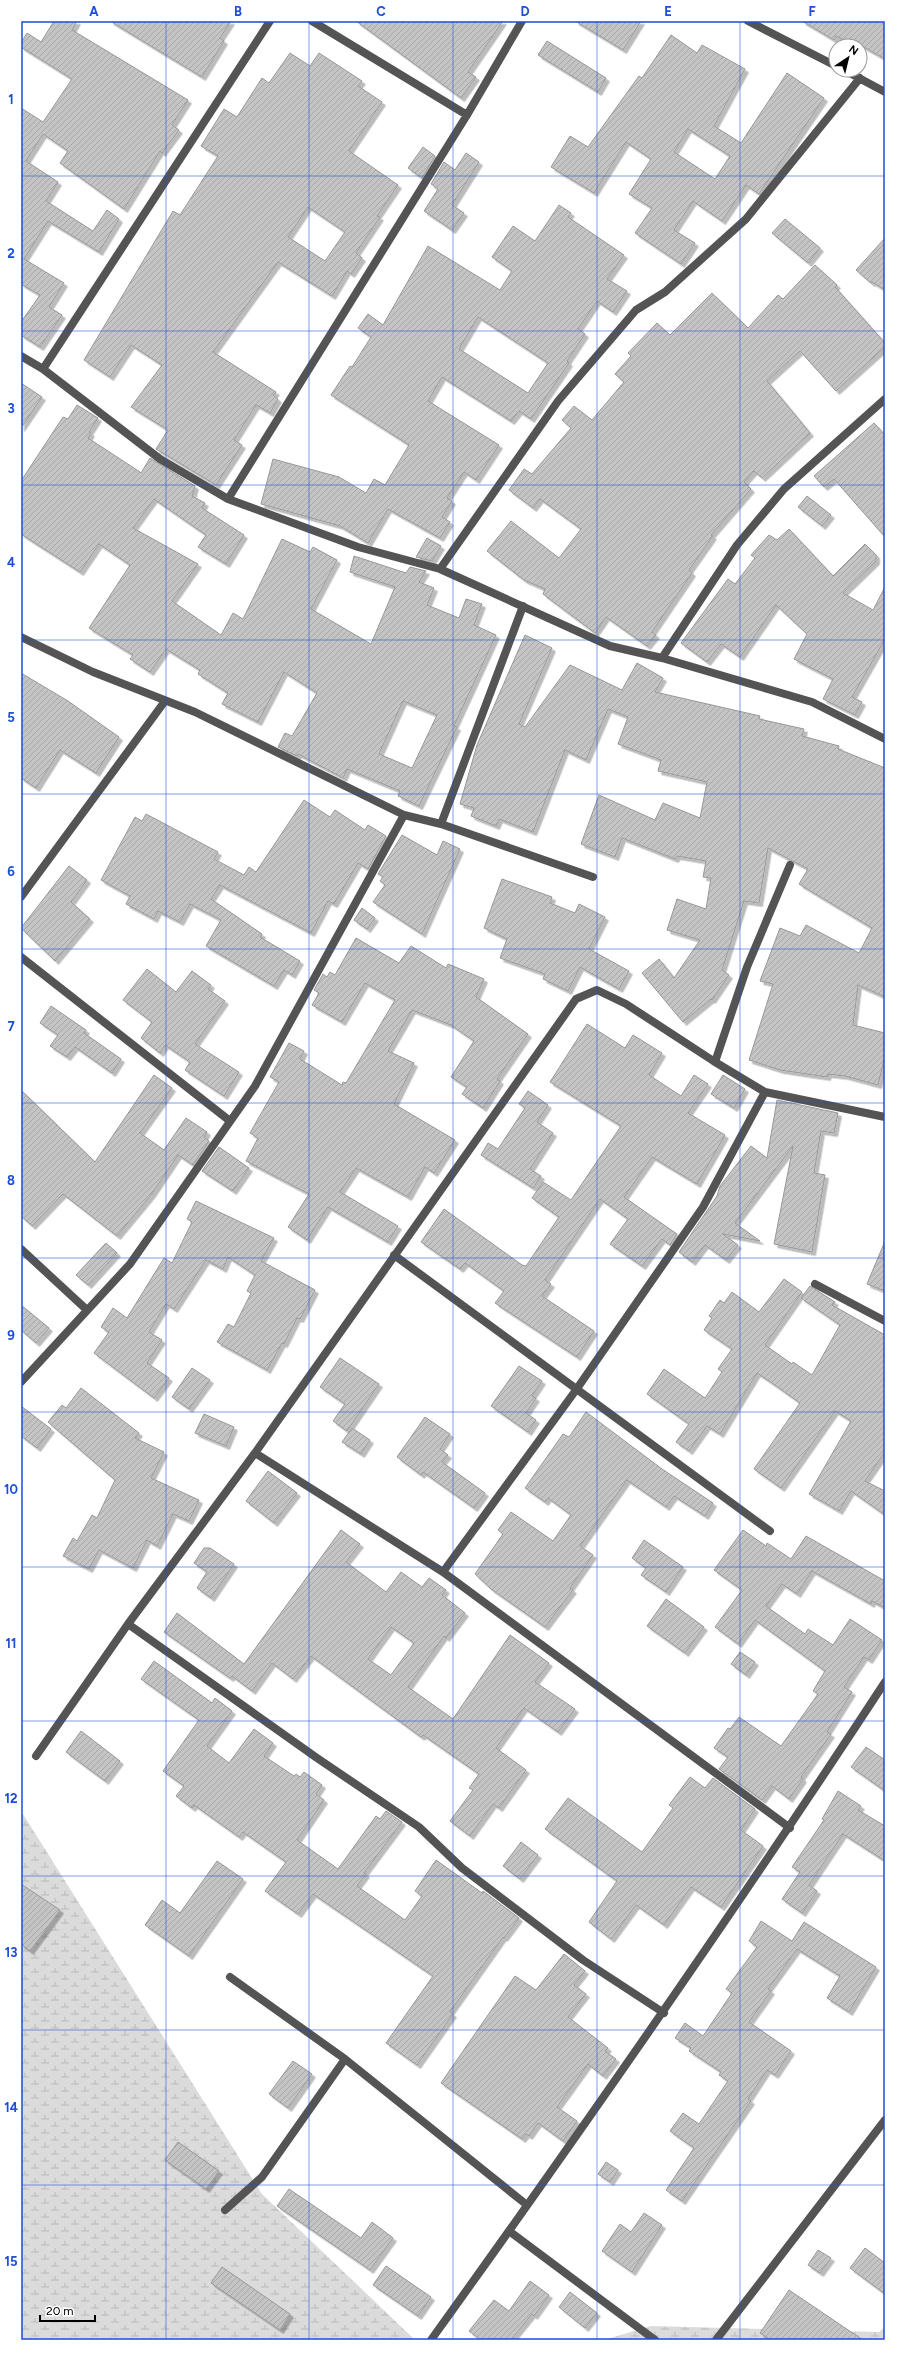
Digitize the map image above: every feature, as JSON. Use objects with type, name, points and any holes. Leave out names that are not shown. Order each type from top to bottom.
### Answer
[{"type":"street","points":[[43,369],[270,21]]},
{"type":"street","points":[[312,21],[467,115]]},
{"type":"street","points":[[228,499],[467,115],[522,21]]},
{"type":"street","points":[[748,21],[828,62]]},
{"type":"street","points":[[440,570],[558,401],[636,310],[665,292],[746,219],[860,78],[885,92]]},
{"type":"street","points":[[21,356],[43,369],[160,459],[228,499],[358,547],[440,570],[610,646],[662,658],[812,702],[885,739]]},
{"type":"street","points":[[662,658],[737,545],[784,489],[885,399]]},
{"type":"street","points":[[441,824],[523,606]]},
{"type":"street","points":[[21,637],[93,672],[194,712],[404,815],[441,824],[593,878]]},
{"type":"street","points":[[21,896],[165,701]]},
{"type":"street","points":[[21,1382],[130,1264],[255,1086],[404,815]]},
{"type":"street","points":[[715,1062],[747,968],[790,865]]},
{"type":"street","points":[[21,957],[230,1121]]},
{"type":"street","points":[[36,1756],[128,1624],[255,1453],[576,999],[596,990],[626,1004],[715,1062],[765,1092],[885,1117]]},
{"type":"street","points":[[443,1572],[576,1390],[703,1207],[765,1092]]},
{"type":"street","points":[[21,1249],[87,1310]]},
{"type":"street","points":[[394,1255],[770,1531]]},
{"type":"street","points":[[815,1284],[885,1321]]},
{"type":"street","points":[[255,1453],[443,1572],[790,1828]]},
{"type":"street","points":[[128,1624],[317,1758],[419,1827],[462,1868],[480,1882],[583,1960],[664,2013]]},
{"type":"street","points":[[431,2340],[664,2013],[790,1828],[885,1682]]},
{"type":"street","points":[[230,1977],[345,2059],[527,2206]]},
{"type":"street","points":[[225,2210],[262,2177],[345,2059]]},
{"type":"street","points":[[716,2340],[885,2120]]},
{"type":"street","points":[[509,2231],[655,2340]]},
{"type":"green space","points":[[21,1811],[262,2194],[415,2340],[21,2340]]},
{"type":"green space","points":[[651,2326],[879,2332],[885,2327],[885,2340],[604,2340]]},
{"type":"building","points":[[54,21],[77,21],[72,30],[188,100],[172,125],[179,130],[162,153],[160,151],[124,209],[60,163],[68,151],[43,134],[26,161],[58,182],[46,201],[93,231],[107,210],[119,219],[99,252],[48,221],[24,259],[64,283],[49,307],[62,315],[40,347],[21,335],[21,322],[40,295],[21,284],[21,108],[43,122],[72,79],[21,47],[21,43],[27,33],[41,42]]},
{"type":"building","points":[[110,21],[231,21],[220,38],[224,41],[202,77]]},
{"type":"building","points":[[356,21],[503,21],[468,72],[476,77],[461,98]]},
{"type":"building","points":[[575,21],[641,21],[623,50]]},
{"type":"building","points":[[802,21],[885,21],[885,59],[868,49],[868,38],[840,38],[836,36],[835,38],[831,38]]},
{"type":"building","points":[[671,35],[697,53],[702,45],[745,69],[714,126],[741,143],[787,73],[824,98],[759,194],[746,185],[722,221],[693,201],[674,230],[695,243],[681,264],[635,233],[652,208],[629,194],[651,159],[626,142],[594,193],[551,167],[570,136],[588,147],[639,76],[642,78]],"holes":[[[688,129],[730,156],[715,179],[674,152]]]},
{"type":"building","points":[[547,41],[606,78],[598,92],[538,55]]},
{"type":"building","points":[[290,53],[310,66],[319,53],[362,81],[358,86],[382,102],[349,151],[398,185],[377,216],[380,217],[356,253],[362,258],[351,274],[347,271],[332,296],[278,262],[213,352],[276,392],[273,395],[278,399],[270,413],[256,405],[234,440],[242,445],[216,485],[156,449],[168,430],[131,407],[162,365],[131,345],[110,377],[84,360],[173,211],[180,215],[218,156],[201,146],[224,109],[237,117],[262,78],[269,83]],"holes":[[[308,207],[345,232],[325,261],[288,237]]]},
{"type":"building","points":[[423,147],[435,156],[422,178],[408,168]]},
{"type":"building","points":[[466,153],[479,162],[452,205],[464,213],[452,230],[424,211],[438,189],[431,184],[444,162],[455,170]]},
{"type":"building","points":[[559,205],[571,213],[568,217],[624,255],[607,279],[627,291],[613,312],[597,301],[578,329],[585,334],[567,361],[569,363],[531,419],[519,411],[511,421],[442,377],[428,401],[499,445],[476,480],[464,472],[447,498],[452,501],[442,517],[450,522],[440,538],[388,509],[368,543],[340,526],[261,504],[273,459],[339,477],[366,493],[374,479],[385,485],[409,445],[331,395],[350,366],[352,367],[371,337],[358,328],[368,314],[383,325],[428,246],[500,290],[512,271],[492,257],[513,226],[535,241]],"holes":[[[478,317],[548,363],[528,393],[459,349]]]},
{"type":"building","points":[[785,219],[820,248],[808,263],[772,233]]},
{"type":"building","points":[[885,238],[885,290],[872,282],[871,283],[856,270]]},
{"type":"building","points":[[815,265],[837,285],[835,287],[885,343],[885,347],[836,391],[800,351],[767,381],[810,433],[762,478],[754,471],[744,482],[751,489],[711,535],[713,536],[689,570],[692,573],[652,632],[656,635],[647,646],[606,617],[595,633],[543,594],[545,589],[524,580],[487,551],[511,521],[559,558],[581,529],[540,499],[533,508],[509,490],[524,469],[532,474],[571,428],[562,420],[574,406],[592,420],[624,382],[615,374],[631,356],[628,353],[657,323],[670,335],[712,293],[748,328],[778,295],[783,299]]},
{"type":"building","points":[[21,383],[42,397],[21,428]]},
{"type":"building","points":[[77,405],[98,418],[89,432],[91,433],[88,438],[141,473],[150,458],[195,486],[192,496],[205,503],[202,508],[244,535],[226,564],[198,547],[206,535],[154,499],[133,528],[198,564],[172,601],[221,635],[233,613],[243,619],[282,539],[310,552],[313,547],[337,560],[311,609],[371,644],[395,587],[350,572],[354,556],[406,573],[410,567],[426,571],[419,582],[434,588],[427,605],[459,618],[466,599],[482,604],[474,625],[496,635],[454,726],[457,727],[419,806],[398,796],[400,791],[347,769],[343,778],[298,754],[297,756],[278,747],[285,733],[292,736],[317,693],[284,672],[258,722],[222,704],[228,693],[198,674],[200,670],[166,649],[150,672],[130,659],[133,655],[89,628],[130,565],[99,544],[80,572],[21,534],[21,481],[63,417],[68,419]],"holes":[[[403,701],[437,715],[412,768],[379,754]]]},
{"type":"building","points":[[874,423],[885,435],[885,537],[834,479],[824,487],[814,476]]},
{"type":"building","points":[[807,496],[831,515],[822,526],[798,507]]},
{"type":"building","points":[[789,529],[833,576],[865,544],[876,555],[876,561],[843,593],[873,610],[885,587],[885,639],[852,697],[862,702],[855,715],[823,699],[833,679],[794,659],[807,634],[776,605],[740,657],[721,644],[707,662],[681,643],[728,579],[735,584],[755,558],[751,555],[769,535],[777,540]]},
{"type":"building","points":[[427,538],[441,546],[432,561],[416,557]]},
{"type":"building","points":[[525,635],[552,648],[519,724],[525,727],[570,665],[622,690],[637,663],[663,678],[655,692],[760,716],[759,719],[804,729],[802,736],[839,746],[838,749],[885,768],[885,997],[858,985],[853,1025],[885,1033],[885,1056],[878,1085],[845,1076],[828,1074],[827,1077],[780,1070],[749,1060],[773,984],[760,981],[780,928],[800,936],[806,925],[859,953],[872,928],[799,884],[808,869],[768,848],[759,903],[744,901],[722,970],[729,975],[712,1000],[711,999],[683,1022],[642,973],[659,959],[674,978],[700,940],[667,930],[677,899],[706,909],[711,878],[703,877],[706,861],[677,856],[675,859],[622,838],[615,857],[581,844],[599,795],[655,820],[663,803],[700,818],[707,782],[658,771],[661,760],[618,744],[628,717],[608,709],[586,760],[565,750],[533,832],[499,819],[496,826],[471,816],[474,808],[460,804],[477,745]]},
{"type":"building","points":[[21,673],[68,701],[119,737],[96,773],[60,750],[36,788],[21,778]]},
{"type":"building","points":[[304,800],[330,817],[335,810],[365,830],[368,825],[386,836],[368,869],[358,863],[334,904],[328,901],[311,933],[220,885],[211,899],[262,934],[260,937],[300,961],[292,975],[284,970],[274,986],[206,946],[221,920],[190,904],[180,922],[158,911],[154,919],[126,904],[130,896],[101,880],[135,817],[142,821],[146,814],[218,852],[214,859],[244,875],[249,867],[256,872]]},
{"type":"building","points":[[402,835],[437,855],[443,841],[460,849],[422,934],[373,902],[385,885],[380,881],[383,877],[378,874]]},
{"type":"building","points":[[69,866],[87,880],[71,902],[90,919],[55,961],[21,928]]},
{"type":"building","points":[[502,879],[552,897],[550,903],[575,913],[579,904],[605,917],[589,949],[629,971],[619,989],[580,967],[568,991],[543,979],[545,974],[500,958],[507,939],[484,928]]},
{"type":"building","points":[[362,908],[375,918],[367,929],[354,920]]},
{"type":"building","points":[[356,938],[399,963],[411,946],[446,968],[448,964],[484,979],[476,997],[528,1034],[497,1079],[500,1081],[483,1108],[462,1094],[467,1087],[451,1077],[474,1041],[451,1025],[412,1010],[388,1051],[414,1063],[394,1104],[455,1140],[434,1173],[425,1167],[408,1197],[356,1168],[340,1192],[398,1226],[388,1242],[328,1207],[307,1240],[288,1227],[309,1194],[246,1161],[258,1138],[250,1133],[279,1082],[270,1077],[289,1043],[304,1051],[300,1059],[342,1085],[343,1082],[346,1083],[395,1000],[365,983],[342,1022],[312,1005],[319,993],[314,990],[323,974],[327,977],[330,972],[335,975]]},
{"type":"building","points":[[147,969],[176,992],[192,971],[211,985],[208,989],[225,1001],[195,1044],[239,1072],[224,1096],[185,1070],[190,1062],[165,1045],[160,1053],[141,1038],[152,1022],[123,1000]]},
{"type":"building","points":[[51,1006],[86,1030],[84,1033],[121,1059],[112,1073],[75,1047],[67,1057],[50,1046],[58,1035],[40,1023]]},
{"type":"building","points":[[587,1024],[625,1048],[633,1035],[662,1053],[649,1075],[681,1096],[694,1075],[708,1084],[688,1113],[725,1135],[697,1184],[652,1157],[624,1197],[677,1234],[670,1245],[662,1239],[642,1266],[610,1244],[628,1219],[600,1199],[545,1280],[551,1284],[542,1296],[594,1331],[577,1357],[495,1303],[504,1291],[465,1263],[460,1269],[421,1242],[444,1209],[522,1265],[526,1266],[559,1217],[532,1198],[543,1182],[571,1200],[621,1126],[550,1082]]},
{"type":"building","points":[[154,1075],[172,1088],[140,1133],[164,1150],[186,1118],[207,1132],[204,1137],[209,1141],[193,1165],[178,1155],[151,1195],[117,1236],[63,1194],[32,1226],[21,1216],[21,1090],[95,1162]]},
{"type":"building","points":[[723,1075],[745,1089],[734,1108],[711,1094]]},
{"type":"building","points":[[528,1091],[548,1105],[537,1122],[553,1133],[530,1169],[541,1176],[533,1188],[481,1155],[488,1143],[498,1149],[525,1108],[519,1104]]},
{"type":"building","points":[[777,1100],[838,1113],[834,1133],[821,1131],[814,1173],[825,1175],[812,1252],[774,1244],[793,1146],[735,1223],[760,1241],[723,1234],[738,1245],[726,1260],[705,1245],[692,1262],[679,1252],[717,1196],[720,1186],[751,1146],[767,1158]]},
{"type":"building","points":[[219,1147],[249,1168],[233,1191],[202,1171]]},
{"type":"building","points":[[196,1201],[274,1238],[261,1261],[315,1290],[300,1319],[297,1318],[284,1344],[282,1343],[267,1370],[217,1342],[228,1324],[234,1327],[251,1293],[247,1291],[255,1275],[228,1257],[223,1269],[206,1260],[174,1309],[166,1304],[149,1332],[162,1340],[147,1363],[169,1378],[154,1398],[94,1353],[109,1332],[101,1327],[113,1308],[127,1318],[164,1258],[172,1263],[192,1222],[187,1219]]},
{"type":"building","points":[[885,1241],[885,1291],[867,1284]]},
{"type":"building","points":[[106,1243],[117,1253],[88,1285],[76,1275]]},
{"type":"building","points":[[784,1279],[802,1292],[765,1345],[792,1364],[793,1362],[812,1375],[840,1325],[801,1298],[810,1286],[835,1302],[832,1305],[885,1335],[885,1452],[865,1481],[885,1491],[885,1515],[851,1491],[839,1511],[809,1494],[851,1421],[835,1411],[781,1488],[754,1469],[800,1403],[772,1383],[757,1373],[720,1434],[707,1426],[689,1451],[676,1442],[689,1424],[647,1394],[664,1369],[705,1398],[722,1372],[718,1369],[732,1349],[704,1330],[712,1318],[709,1316],[720,1300],[724,1303],[732,1292],[759,1312]]},
{"type":"building","points":[[21,1305],[49,1328],[36,1343],[21,1330]]},
{"type":"building","points":[[340,1358],[379,1384],[347,1431],[333,1421],[345,1404],[320,1387]]},
{"type":"building","points":[[519,1366],[542,1381],[532,1396],[536,1398],[526,1413],[536,1420],[528,1432],[491,1406]]},
{"type":"building","points":[[192,1368],[210,1380],[189,1409],[172,1397]]},
{"type":"building","points":[[81,1388],[139,1433],[135,1438],[164,1452],[151,1478],[199,1500],[189,1521],[173,1514],[157,1546],[147,1540],[133,1568],[99,1550],[89,1569],[63,1556],[73,1538],[77,1541],[92,1515],[97,1518],[115,1480],[48,1422],[62,1405],[66,1408]]},
{"type":"building","points":[[21,1406],[51,1429],[37,1448],[21,1436]]},
{"type":"building","points":[[586,1412],[662,1469],[713,1503],[705,1516],[674,1496],[666,1507],[627,1480],[580,1546],[593,1555],[570,1588],[573,1590],[545,1627],[491,1589],[475,1574],[503,1534],[498,1530],[511,1512],[553,1541],[571,1515],[548,1498],[545,1502],[525,1488],[563,1434],[569,1437]]},
{"type":"building","points":[[204,1414],[234,1427],[226,1446],[195,1433]]},
{"type":"building","points":[[425,1417],[450,1434],[440,1449],[448,1455],[442,1462],[485,1493],[474,1508],[423,1472],[421,1475],[397,1457]]},
{"type":"building","points":[[352,1428],[370,1440],[361,1454],[342,1442]]},
{"type":"building","points":[[268,1471],[297,1493],[274,1523],[246,1501]]},
{"type":"building","points":[[341,1530],[360,1544],[346,1562],[386,1592],[401,1572],[422,1587],[429,1578],[446,1590],[442,1595],[465,1613],[446,1638],[444,1636],[408,1687],[453,1719],[510,1635],[549,1663],[535,1682],[575,1709],[558,1732],[524,1708],[496,1748],[526,1770],[499,1808],[493,1804],[470,1836],[450,1821],[473,1790],[469,1788],[479,1774],[423,1735],[421,1737],[311,1656],[293,1679],[272,1663],[252,1691],[232,1676],[230,1678],[164,1632],[177,1613],[244,1664]],"holes":[[[391,1627],[414,1643],[391,1675],[368,1659]]]},
{"type":"building","points":[[743,1530],[766,1546],[767,1543],[791,1559],[806,1536],[885,1581],[885,1608],[872,1601],[871,1604],[812,1571],[797,1594],[782,1584],[766,1606],[805,1634],[808,1629],[833,1645],[850,1619],[882,1640],[869,1660],[864,1657],[844,1687],[852,1692],[827,1732],[831,1734],[801,1777],[803,1779],[789,1799],[772,1786],[762,1800],[719,1769],[728,1757],[714,1748],[728,1728],[730,1729],[739,1717],[781,1746],[818,1694],[813,1691],[825,1671],[755,1620],[738,1644],[715,1627],[742,1590],[714,1570]]},
{"type":"building","points":[[644,1540],[683,1567],[666,1592],[641,1575],[646,1568],[632,1558]]},
{"type":"building","points":[[204,1548],[210,1548],[234,1564],[211,1598],[197,1588],[207,1572],[194,1563]]},
{"type":"building","points":[[666,1599],[704,1627],[685,1653],[647,1626]]},
{"type":"building","points":[[740,1652],[755,1662],[746,1675],[731,1664]]},
{"type":"building","points":[[154,1661],[212,1703],[215,1698],[232,1711],[207,1746],[229,1763],[254,1729],[273,1743],[264,1756],[294,1776],[296,1774],[300,1777],[304,1772],[322,1785],[316,1794],[324,1800],[297,1840],[338,1869],[376,1816],[380,1819],[386,1811],[402,1822],[364,1873],[366,1874],[357,1886],[405,1920],[422,1896],[415,1891],[436,1860],[482,1893],[483,1891],[519,1918],[504,1938],[503,1937],[450,2012],[453,2014],[417,2065],[386,2043],[433,1976],[313,1894],[298,1914],[265,1891],[286,1862],[243,1832],[239,1837],[194,1805],[192,1808],[176,1796],[184,1786],[163,1771],[199,1720],[141,1679]]},
{"type":"building","points":[[81,1731],[120,1761],[105,1781],[66,1752]]},
{"type":"building","points":[[866,1747],[885,1760],[885,1791],[851,1767]]},
{"type":"building","points":[[690,1777],[705,1788],[713,1778],[755,1809],[741,1830],[763,1846],[721,1907],[691,1887],[664,1925],[636,1905],[611,1939],[589,1922],[617,1881],[545,1829],[568,1798],[642,1852],[673,1808],[669,1805]]},
{"type":"building","points":[[838,1791],[861,1806],[858,1810],[885,1826],[885,1861],[843,1834],[809,1885],[817,1891],[802,1913],[782,1899],[800,1872],[792,1867],[824,1820],[822,1819]]},
{"type":"building","points":[[521,1842],[538,1855],[520,1879],[503,1866]]},
{"type":"building","points":[[217,1861],[243,1879],[189,1956],[145,1925],[162,1900],[180,1913]]},
{"type":"building","points":[[21,1884],[60,1910],[30,1951],[21,1944]]},
{"type":"building","points":[[761,1921],[792,1941],[804,1922],[876,1967],[849,2012],[827,1998],[840,1976],[797,1949],[768,1989],[771,1991],[749,2022],[791,2051],[775,2075],[767,2070],[748,2099],[751,2101],[682,2201],[666,2190],[694,2148],[670,2131],[683,2113],[699,2124],[728,2081],[719,2075],[721,2072],[689,2051],[691,2048],[675,2038],[685,2023],[703,2036],[732,1993],[726,1989],[757,1947],[749,1941]]},
{"type":"building","points":[[564,1954],[585,1971],[574,1985],[586,1994],[568,2017],[608,2048],[605,2051],[616,2059],[603,2076],[588,2064],[557,2107],[577,2121],[563,2141],[538,2123],[529,2136],[526,2134],[522,2139],[441,2083],[515,1976],[536,1990]]},
{"type":"building","points":[[293,2061],[312,2074],[288,2108],[269,2094]]},
{"type":"building","points":[[178,2142],[219,2171],[206,2189],[165,2160]]},
{"type":"building","points":[[606,2162],[618,2170],[610,2182],[598,2174]]},
{"type":"building","points":[[289,2189],[361,2238],[372,2222],[393,2238],[370,2270],[277,2206]]},
{"type":"building","points":[[644,2213],[662,2225],[632,2272],[602,2251],[620,2224],[631,2232]]},
{"type":"building","points":[[865,2248],[885,2263],[885,2294],[850,2268]]},
{"type":"building","points":[[818,2250],[831,2258],[820,2273],[808,2265]]},
{"type":"building","points":[[386,2266],[431,2297],[418,2316],[373,2285]]},
{"type":"building","points":[[222,2267],[290,2314],[280,2330],[211,2283]]},
{"type":"building","points":[[530,2281],[549,2295],[534,2316],[532,2314],[511,2340],[481,2340],[469,2331],[494,2300],[509,2311]]},
{"type":"building","points":[[789,2290],[863,2340],[771,2340],[760,2333]]},
{"type":"building","points":[[570,2292],[597,2313],[585,2328],[559,2307]]}]
